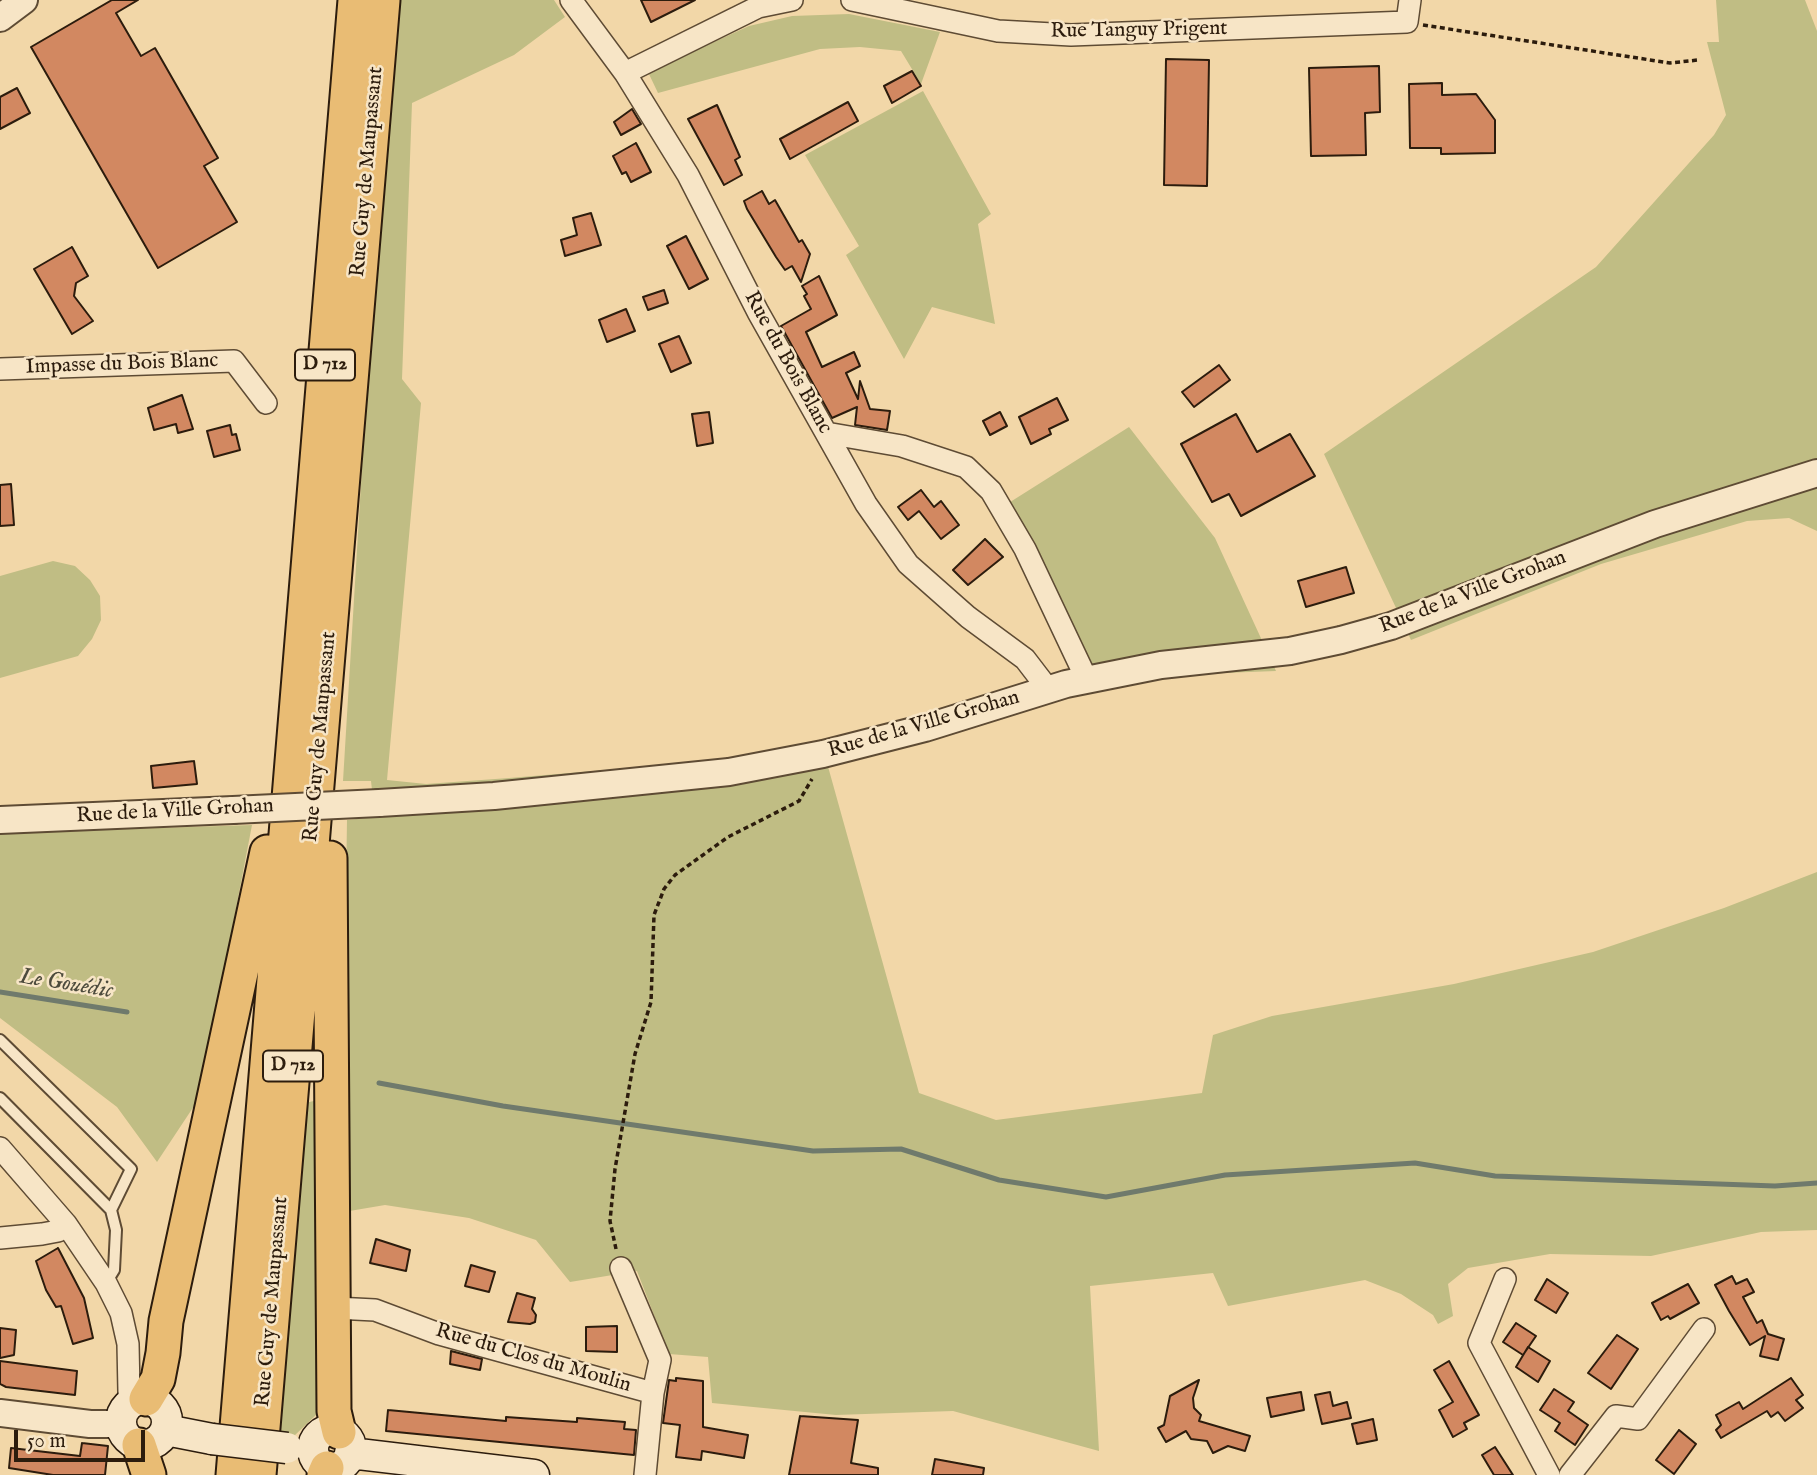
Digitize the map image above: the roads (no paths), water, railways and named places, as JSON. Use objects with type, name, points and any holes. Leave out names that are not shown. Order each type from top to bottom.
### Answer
[{"type":"main road","name":"Rue Guy de Maupassant","points":[[233,1475],[355,0]]},
{"type":"main road","name":"Rue Guy de Maupassant","points":[[259,1475],[383,0]]},
{"type":"main road","points":[[323,1454],[334,1411],[335,1308],[327,656]]},
{"type":"main road","points":[[295,730],[166,1321],[158,1379],[142,1429],[323,1454],[534,1475]]},
{"type":"street","points":[[0,18],[24,0]]},
{"type":"street","name":"Rue du Bois Blanc","points":[[571,0],[625,73],[688,175],[826,433],[866,503],[908,564],[968,617],[1025,659],[1048,689]]},
{"type":"street","points":[[625,73],[758,7],[792,0]]},
{"type":"street","name":"Rue Tanguy Prigent","points":[[852,0],[998,31],[1071,35],[1407,22],[1410,0]]},
{"type":"street","name":"Impasse du Bois Blanc","points":[[0,369],[234,361],[266,403]]},
{"type":"street","points":[[826,433],[902,446],[966,467],[990,491],[1025,549],[1087,680]]},
{"type":"street","name":"Rue de la Ville Grohan","points":[[0,820],[494,796],[729,772],[823,754],[925,728],[1048,689],[1087,680],[1161,665],[1290,651],[1341,640],[1391,626],[1655,524],[1817,473]]},
{"type":"street","points":[[0,1148],[66,1224],[106,1283],[121,1313],[128,1344],[129,1385],[142,1429],[0,1413]]},
{"type":"street","points":[[0,1238],[58,1231],[66,1224]]},
{"type":"street","points":[[621,1268],[660,1360],[653,1393]]},
{"type":"street","points":[[1505,1279],[1479,1343],[1549,1475]]},
{"type":"street","name":"Rue du Clos du Moulin","points":[[335,1308],[375,1310],[439,1334],[653,1393],[645,1475]]},
{"type":"street","points":[[1570,1475],[1616,1416],[1638,1419],[1704,1329]]},
{"type":"lane","points":[[0,1040],[131,1169],[111,1210]]},
{"type":"lane","points":[[0,1098],[111,1210],[116,1244],[114,1270],[106,1283]]},
{"type":"waterway","name":"Le Gouédic","points":[[0,992],[127,1012]]},
{"type":"waterway","points":[[379,1083],[503,1106],[813,1151],[901,1149],[999,1180],[1106,1197],[1225,1175],[1415,1163],[1495,1176],[1775,1186],[1817,1183]]}]
